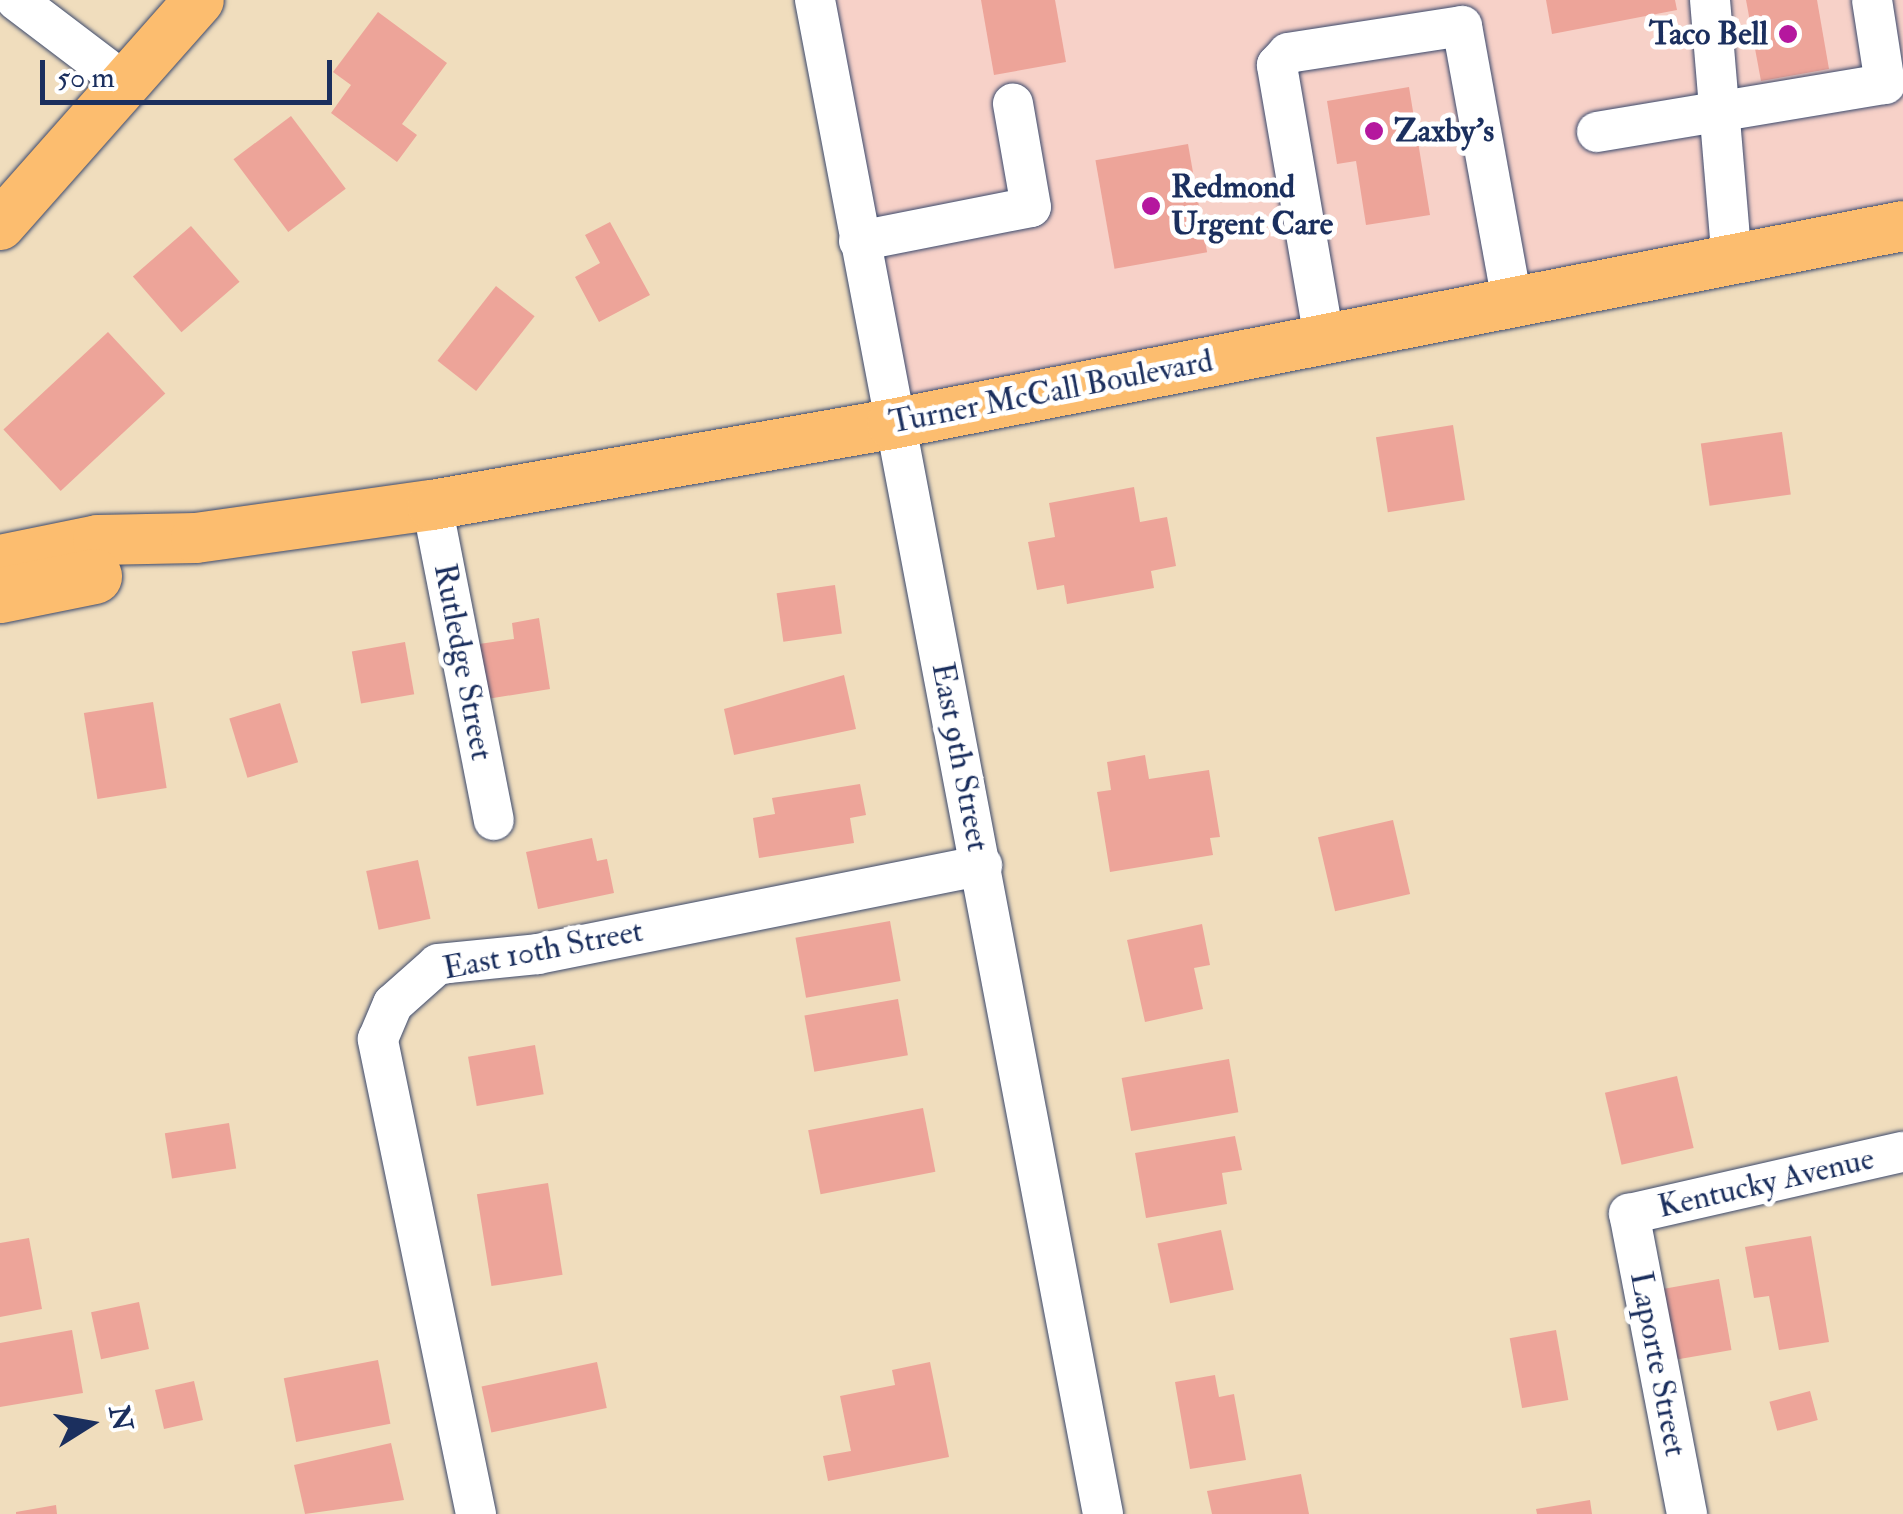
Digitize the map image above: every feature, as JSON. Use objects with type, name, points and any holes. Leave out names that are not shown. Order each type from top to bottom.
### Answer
[{"type":"highway","name":"Turner McCall Boulevard","points":[[0,595],[94,576]]},
{"type":"main road","points":[[7,212],[128,85],[199,0]]},
{"type":"main road","name":"Turner McCall Boulevard","points":[[0,560],[98,540],[196,538],[432,504],[892,424],[1903,226]]},
{"type":"main road","name":"Turner McCall Boulevard","points":[[94,576],[196,538]]},
{"type":"main road","points":[[0,620],[94,576]]},
{"type":"street","points":[[16,0],[128,85]]},
{"type":"street","name":"East 9th Street","points":[[815,0],[892,424],[982,865],[1103,1514]]},
{"type":"street","points":[[1710,0],[1732,260]]},
{"type":"street","points":[[1597,132],[1885,84],[1872,0]]},
{"type":"street","points":[[1324,338],[1277,65],[1288,53],[1462,26],[1512,302]]},
{"type":"street","points":[[858,241],[1031,208],[1013,104]]},
{"type":"street","name":"Rutledge Street","points":[[432,504],[494,820]]},
{"type":"street","name":"East 10th Street","points":[[476,1514],[378,1038],[393,1004],[438,964],[538,954],[982,865]]},
{"type":"street","name":"Kentucky Avenue","points":[[1629,1214],[1903,1152]]},
{"type":"street","name":"Laporte Street","points":[[1629,1214],[1687,1514]]},
{"type":"shaded area","points":[[815,0],[1903,0],[1903,226],[892,424]]},
{"type":"building","points":[[981,0],[1055,0],[1066,62],[994,75]]},
{"type":"building","points":[[1546,0],[1675,0],[1677,10],[1552,34]]},
{"type":"building","name":"Taco Bell","points":[[1746,0],[1817,0],[1829,69],[1761,81]]},
{"type":"building","points":[[378,12],[447,63],[402,124],[417,135],[397,162],[331,113],[351,85],[333,72]]},
{"type":"building","name":"Zaxby's","points":[[1409,87],[1430,215],[1366,225],[1356,161],[1337,164],[1327,101]]},
{"type":"building","points":[[291,116],[346,189],[288,232],[233,159]]},
{"type":"building","name":"Redmond Urgent Care","points":[[1188,144],[1207,252],[1115,269],[1095,160]]},
{"type":"building","points":[[610,222],[650,295],[599,322],[575,277],[600,263],[585,235]]},
{"type":"building","points":[[191,226],[240,282],[181,332],[133,277]]},
{"type":"building","points":[[496,286],[535,316],[476,391],[438,361]]},
{"type":"building","points":[[108,332],[165,393],[61,491],[3,430]]},
{"type":"building","points":[[1453,425],[1465,500],[1388,512],[1376,437]]},
{"type":"building","points":[[1782,432],[1791,494],[1710,506],[1701,443]]},
{"type":"building","points":[[1134,487],[1140,522],[1167,517],[1176,566],[1151,571],[1154,588],[1067,604],[1064,585],[1037,590],[1028,542],[1055,537],[1049,503]]},
{"type":"building","points":[[835,585],[842,634],[783,642],[777,593]]},
{"type":"building","points":[[539,618],[550,689],[487,699],[479,644],[514,639],[512,623]]},
{"type":"building","points":[[405,642],[414,694],[361,704],[352,651]]},
{"type":"building","points":[[844,675],[856,729],[734,755],[724,709]]},
{"type":"building","points":[[153,702],[167,788],[97,799],[84,713]]},
{"type":"building","points":[[280,703],[298,762],[247,778],[229,718]]},
{"type":"building","points":[[1145,755],[1149,779],[1209,770],[1220,837],[1210,838],[1213,855],[1110,872],[1097,792],[1111,790],[1107,762]]},
{"type":"building","points":[[860,784],[866,815],[850,818],[854,843],[759,858],[753,818],[775,814],[772,798]]},
{"type":"building","points":[[1393,820],[1410,894],[1335,911],[1318,837]]},
{"type":"building","points":[[592,838],[597,861],[607,859],[614,893],[538,909],[526,852]]},
{"type":"building","points":[[418,860],[430,919],[379,930],[366,871]]},
{"type":"building","points":[[890,921],[901,981],[806,998],[795,938]]},
{"type":"building","points":[[1202,924],[1210,965],[1194,968],[1203,1009],[1145,1022],[1127,940]]},
{"type":"building","points":[[898,999],[908,1055],[814,1072],[804,1015]]},
{"type":"building","points":[[535,1045],[544,1094],[477,1106],[468,1057]]},
{"type":"building","points":[[1229,1059],[1238,1112],[1131,1131],[1122,1078]]},
{"type":"building","points":[[1677,1076],[1694,1148],[1622,1165],[1605,1093]]},
{"type":"building","points":[[923,1108],[935,1172],[821,1194],[808,1130]]},
{"type":"building","points":[[229,1123],[236,1168],[172,1179],[165,1133]]},
{"type":"building","points":[[1235,1136],[1242,1170],[1222,1173],[1227,1204],[1146,1218],[1135,1153]]},
{"type":"building","points":[[548,1183],[563,1275],[491,1286],[477,1194]]},
{"type":"building","points":[[1221,1230],[1234,1290],[1170,1303],[1157,1244]]},
{"type":"building","points":[[1811,1236],[1829,1342],[1779,1350],[1769,1296],[1754,1298],[1745,1247]]},
{"type":"building","points":[[29,1238],[42,1309],[0,1317],[0,1243]]},
{"type":"building","points":[[1719,1279],[1732,1350],[1672,1360],[1660,1289]]},
{"type":"building","points":[[139,1302],[149,1349],[101,1359],[91,1312]]},
{"type":"building","points":[[72,1330],[83,1393],[0,1407],[0,1343]]},
{"type":"building","points":[[1556,1330],[1568,1400],[1522,1408],[1510,1338]]},
{"type":"building","points":[[378,1360],[390,1424],[296,1442],[284,1378]]},
{"type":"building","points":[[597,1362],[607,1408],[491,1433],[482,1387]]},
{"type":"building","points":[[930,1362],[949,1457],[828,1481],[823,1456],[851,1451],[840,1396],[895,1385],[892,1370]]},
{"type":"building","points":[[1215,1375],[1219,1397],[1234,1394],[1246,1460],[1190,1469],[1175,1382]]},
{"type":"building","points":[[194,1381],[203,1420],[164,1429],[155,1390]]},
{"type":"building","points":[[1810,1391],[1818,1420],[1777,1431],[1769,1402]]},
{"type":"building","points":[[391,1443],[404,1500],[305,1514],[294,1465]]},
{"type":"building","points":[[1301,1474],[1309,1514],[1212,1514],[1207,1491]]},
{"type":"building","points":[[1590,1500],[1592,1514],[1537,1514],[1536,1509]]},
{"type":"building","points":[[56,1505],[57,1514],[16,1514],[16,1512]]},
{"type":"place","name":"Taco Bell","points":[[1788,34]]},
{"type":"place","name":"Zaxby's","points":[[1374,131]]},
{"type":"place","name":"Redmond Urgent Care","points":[[1151,206]]}]
